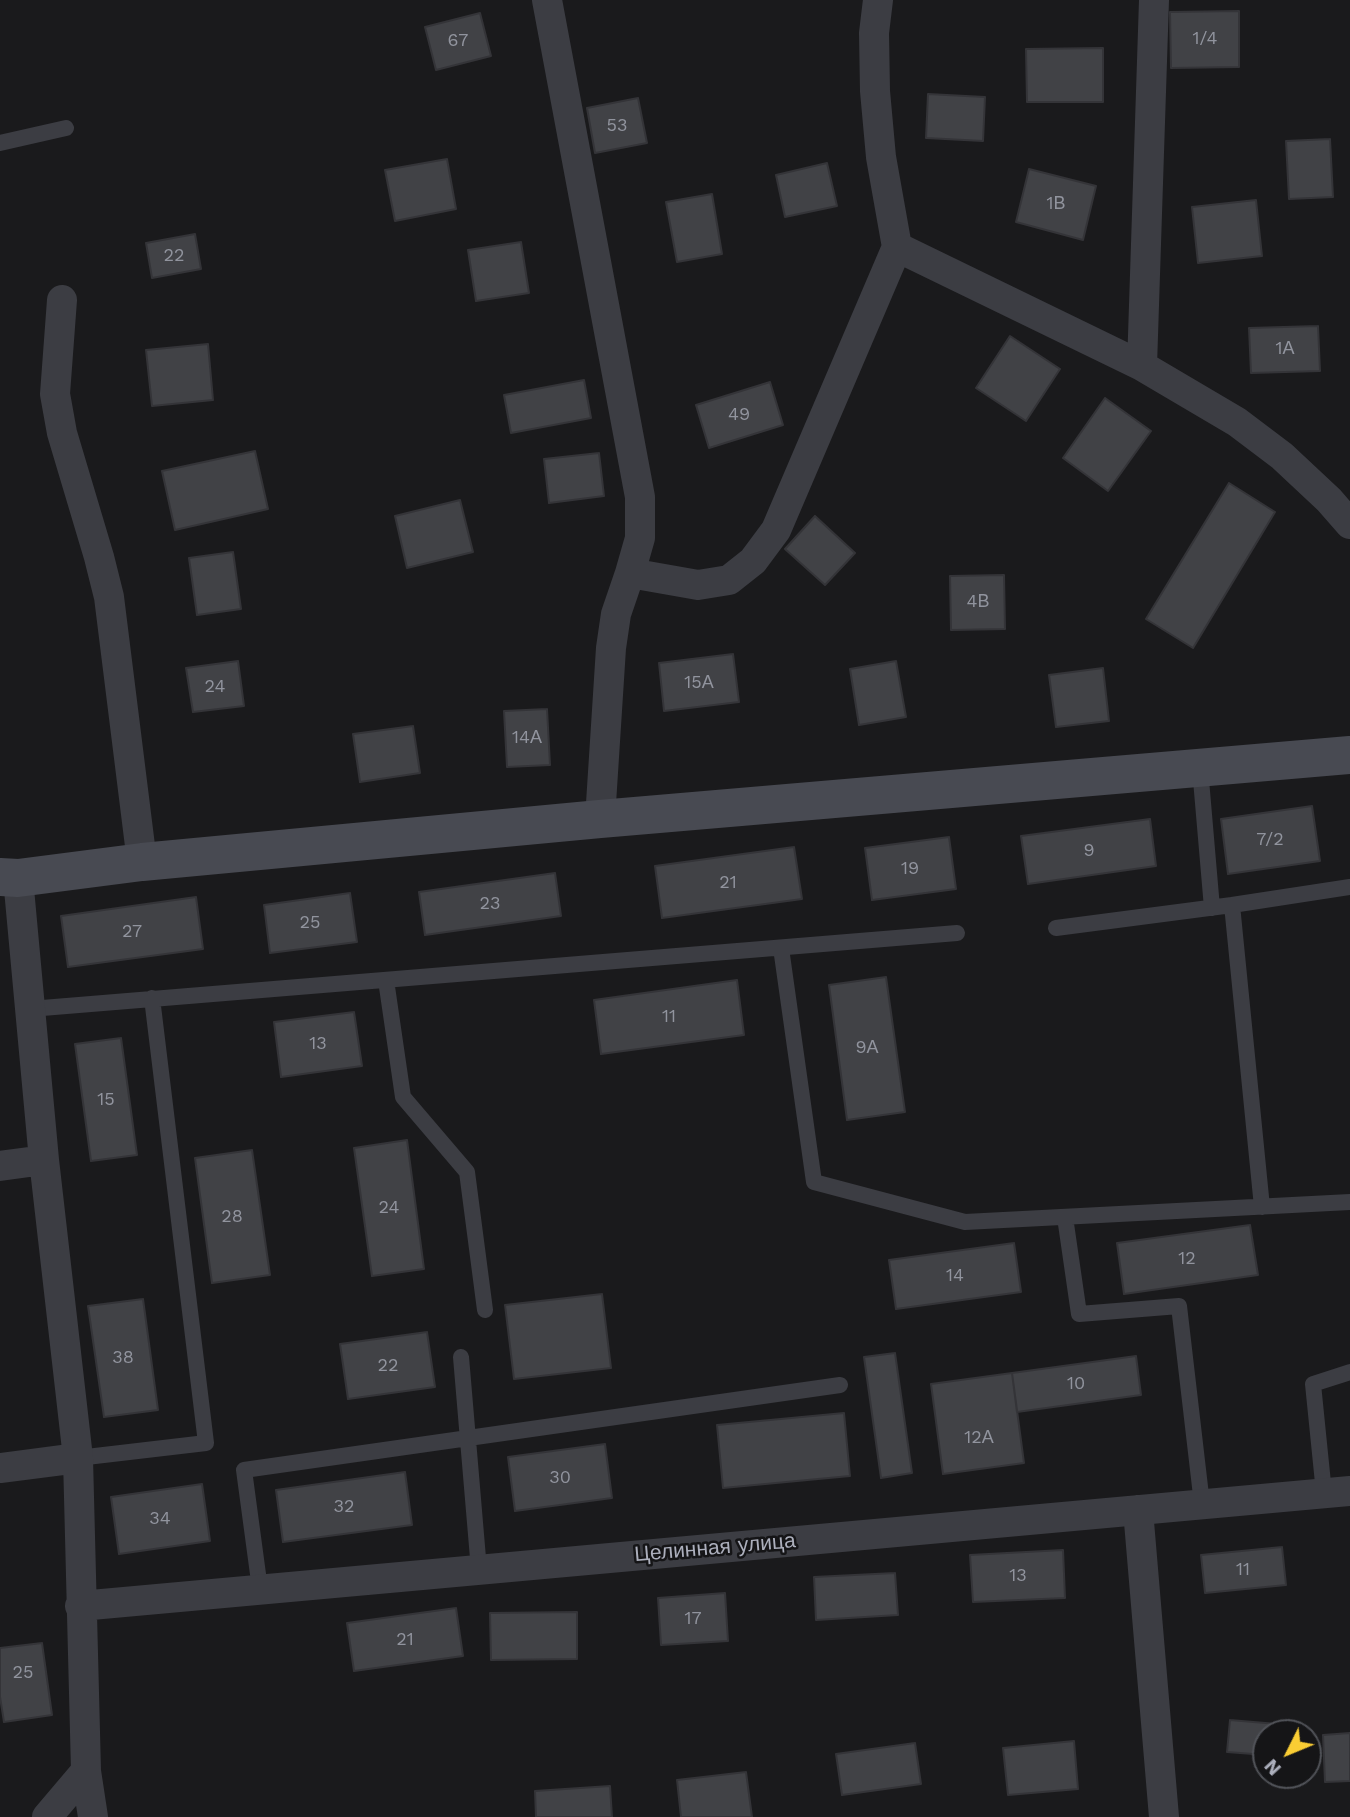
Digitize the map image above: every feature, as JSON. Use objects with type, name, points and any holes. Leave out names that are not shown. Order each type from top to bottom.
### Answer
[{"type":"street","points":[[547,0],[640,497],[640,538],[617,614],[611,648],[600,820]]},
{"type":"street","points":[[630,573],[698,585],[729,580],[753,561],[775,530],[897,247],[881,157],[875,92],[874,33],[878,0]]},
{"type":"street","points":[[1142,366],[1154,0]]},
{"type":"street","points":[[897,247],[1142,366],[1237,422],[1282,456],[1329,500],[1350,524]]},
{"type":"street","points":[[62,300],[55,394],[62,433],[109,597],[142,862]]},
{"type":"street","points":[[93,1817],[86,1771],[78,1458],[44,1160],[30,1009],[9,877],[142,862],[600,820],[1350,755]]},
{"type":"street","points":[[0,1166],[44,1160]]},
{"type":"street","points":[[0,1468],[78,1458]]},
{"type":"street","name":"Целинная улица","points":[[80,1606],[1337,1492]]},
{"type":"street","points":[[1138,1510],[1164,1817]]},
{"type":"street","points":[[47,1817],[86,1771]]},
{"type":"lane","points":[[0,144],[66,128]]},
{"type":"lane","points":[[1200,768],[1212,908]]},
{"type":"lane","points":[[1056,928],[1350,887]]},
{"type":"lane","points":[[1232,905],[1262,1207]]},
{"type":"lane","points":[[30,1009],[957,933]]},
{"type":"lane","points":[[781,948],[814,1182],[965,1222],[1350,1202]]},
{"type":"lane","points":[[386,980],[402,1097],[467,1172],[485,1310]]},
{"type":"lane","points":[[78,1458],[206,1443],[152,998]]},
{"type":"lane","points":[[1065,1217],[1079,1314],[1179,1306],[1202,1504]]},
{"type":"lane","points":[[461,1356],[479,1570]]},
{"type":"lane","points":[[1337,1492],[1313,1384],[1350,1372]]},
{"type":"lane","points":[[260,1589],[244,1470],[841,1385]]},
{"type":"building","points":[[1239,11],[1239,67],[1171,68],[1170,12]]},
{"type":"building","points":[[480,13],[491,56],[436,70],[425,27]]},
{"type":"building","points":[[1103,48],[1103,102],[1027,102],[1026,49]]},
{"type":"building","points":[[928,94],[985,97],[983,141],[926,138]]},
{"type":"building","points":[[638,98],[647,143],[595,153],[587,108]]},
{"type":"building","points":[[1330,139],[1333,197],[1289,199],[1286,141]]},
{"type":"building","points":[[447,159],[456,209],[395,221],[385,170]]},
{"type":"building","points":[[827,163],[837,206],[785,217],[776,175]]},
{"type":"building","points":[[1029,169],[1096,186],[1083,240],[1016,222]]},
{"type":"building","points":[[712,194],[722,254],[677,262],[666,202]]},
{"type":"building","points":[[1256,200],[1262,256],[1198,263],[1192,207]]},
{"type":"building","points":[[195,234],[201,269],[152,278],[146,243]]},
{"type":"building","points":[[521,242],[529,293],[476,301],[468,250]]},
{"type":"building","points":[[1318,326],[1320,371],[1251,373],[1249,328]]},
{"type":"building","points":[[1010,336],[1060,369],[1026,421],[976,388]]},
{"type":"building","points":[[208,344],[213,400],[152,406],[146,350]]},
{"type":"building","points":[[584,380],[591,418],[511,433],[504,395]]},
{"type":"building","points":[[770,382],[783,425],[709,448],[696,405]]},
{"type":"building","points":[[1105,398],[1151,431],[1108,491],[1063,458]]},
{"type":"building","points":[[255,451],[268,509],[175,530],[162,471]]},
{"type":"building","points":[[599,453],[604,496],[549,503],[544,459]]},
{"type":"building","points":[[1229,483],[1275,512],[1193,648],[1146,619]]},
{"type":"building","points":[[460,500],[473,552],[407,568],[395,516]]},
{"type":"building","points":[[815,516],[855,553],[825,585],[785,549]]},
{"type":"building","points":[[233,552],[241,609],[197,615],[189,558]]},
{"type":"building","points":[[1004,575],[1005,629],[951,630],[950,576]]},
{"type":"building","points":[[733,654],[739,702],[664,711],[659,663]]},
{"type":"building","points":[[238,661],[244,706],[193,712],[186,668]]},
{"type":"building","points":[[896,661],[906,717],[859,725],[850,669]]},
{"type":"building","points":[[1103,668],[1109,721],[1056,727],[1049,675]]},
{"type":"building","points":[[547,709],[550,765],[507,767],[504,711]]},
{"type":"building","points":[[413,726],[420,773],[360,782],[353,734]]},
{"type":"building","points":[[1312,806],[1320,861],[1228,874],[1221,819]]},
{"type":"building","points":[[1150,819],[1156,866],[1028,884],[1021,836]]},
{"type":"building","points":[[949,837],[956,889],[872,900],[865,848]]},
{"type":"building","points":[[794,847],[802,899],[662,918],[655,866]]},
{"type":"building","points":[[555,873],[561,916],[425,935],[419,892]]},
{"type":"building","points":[[350,893],[357,942],[270,953],[264,905]]},
{"type":"building","points":[[196,897],[203,949],[68,967],[61,916]]},
{"type":"building","points":[[886,977],[905,1112],[847,1120],[829,985]]},
{"type":"building","points":[[737,980],[744,1035],[601,1054],[594,1000]]},
{"type":"building","points":[[354,1012],[362,1066],[281,1077],[274,1022]]},
{"type":"building","points":[[121,1038],[137,1155],[91,1161],[75,1044]]},
{"type":"building","points":[[407,1140],[424,1269],[372,1276],[354,1148]]},
{"type":"building","points":[[252,1150],[270,1275],[212,1283],[195,1158]]},
{"type":"building","points":[[1250,1225],[1258,1275],[1124,1294],[1117,1243]]},
{"type":"building","points":[[1014,1243],[1021,1292],[896,1309],[889,1260]]},
{"type":"building","points":[[602,1294],[611,1368],[514,1379],[505,1305]]},
{"type":"building","points":[[143,1299],[158,1410],[104,1417],[88,1306]]},
{"type":"building","points":[[427,1332],[435,1387],[348,1399],[340,1344]]},
{"type":"building","points":[[895,1353],[912,1473],[881,1478],[864,1357]]},
{"type":"building","points":[[1136,1356],[1141,1395],[1017,1412],[1012,1373]]},
{"type":"building","points":[[1012,1373],[1024,1463],[943,1474],[931,1384]]},
{"type":"building","points":[[844,1413],[850,1476],[723,1488],[717,1425]]},
{"type":"building","points":[[605,1444],[612,1498],[515,1511],[508,1457]]},
{"type":"building","points":[[405,1472],[412,1525],[283,1542],[276,1490]]},
{"type":"building","points":[[202,1484],[210,1541],[119,1554],[111,1497]]},
{"type":"building","points":[[1282,1547],[1286,1585],[1205,1593],[1201,1555]]},
{"type":"building","points":[[1063,1550],[1065,1598],[973,1602],[970,1555]]},
{"type":"building","points":[[895,1573],[898,1615],[816,1620],[814,1577]]},
{"type":"building","points":[[725,1593],[728,1641],[661,1645],[658,1598]]},
{"type":"building","points":[[456,1608],[463,1656],[354,1671],[347,1623]]},
{"type":"building","points":[[577,1612],[577,1659],[491,1660],[490,1613]]},
{"type":"building","points":[[42,1643],[52,1715],[4,1722],[0,1697],[0,1648]]},
{"type":"building","points":[[1230,1720],[1252,1722],[1252,1754],[1227,1752]]},
{"type":"building","points":[[1350,1733],[1350,1781],[1325,1782],[1323,1735]]},
{"type":"building","points":[[1074,1741],[1078,1789],[1008,1795],[1003,1748]]},
{"type":"building","points":[[915,1743],[921,1784],[842,1795],[836,1754]]},
{"type":"building","points":[[746,1772],[752,1817],[681,1817],[677,1780]]},
{"type":"building","points":[[610,1786],[612,1817],[536,1817],[535,1791]]}]
